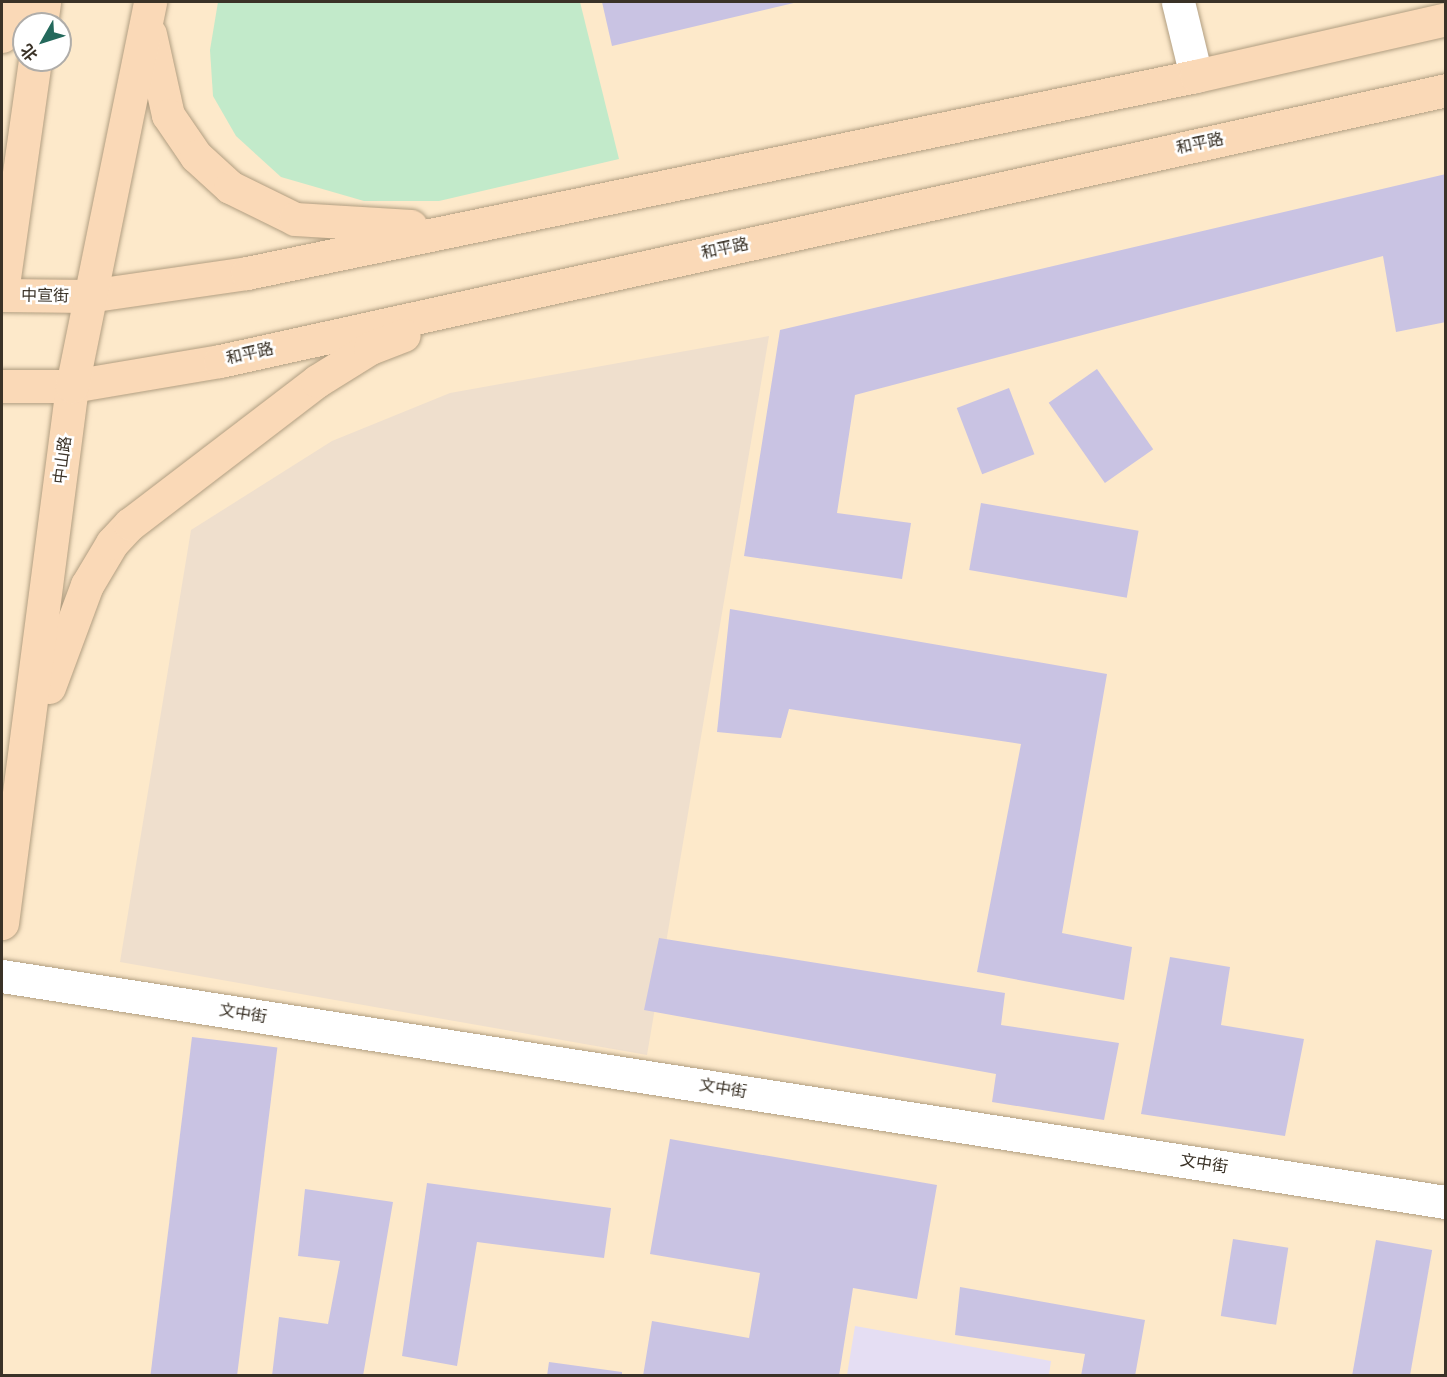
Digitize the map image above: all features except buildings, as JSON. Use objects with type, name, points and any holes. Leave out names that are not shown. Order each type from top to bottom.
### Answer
[{"type":"main road","points":[[2,36],[15,2]]},
{"type":"main road","points":[[148,10],[168,116],[204,164],[250,200],[295,219],[333,224],[466,227]]},
{"type":"main road","name":"中山路","points":[[2,923],[26,758],[72,386],[88,296],[148,10]]},
{"type":"main road","points":[[88,296],[247,273],[1196,76],[1446,19]]},
{"type":"main road","points":[[2,294],[33,72]]},
{"type":"main road","name":"和平路","points":[[2,386],[72,386],[220,361],[1446,90]]},
{"type":"main road","name":"中宣街","points":[[2,294],[88,296]]},
{"type":"main road","points":[[26,758],[87,585],[112,543],[130,524],[344,363],[370,348],[489,300]]},
{"type":"street","points":[[1178,2],[1196,76]]},
{"type":"street","name":"文中街","points":[[2,976],[1446,1202]]},
{"type":"shaded area","points":[[769,336],[647,1055],[120,962],[191,530],[332,441],[450,393]]},
{"type":"shaded area","points":[[855,1326],[1051,1361],[1049,1375],[847,1375]]},
{"type":"green space","points":[[218,2],[580,2],[619,159],[439,201],[364,201],[281,177],[236,136],[213,96],[210,50]]}]
